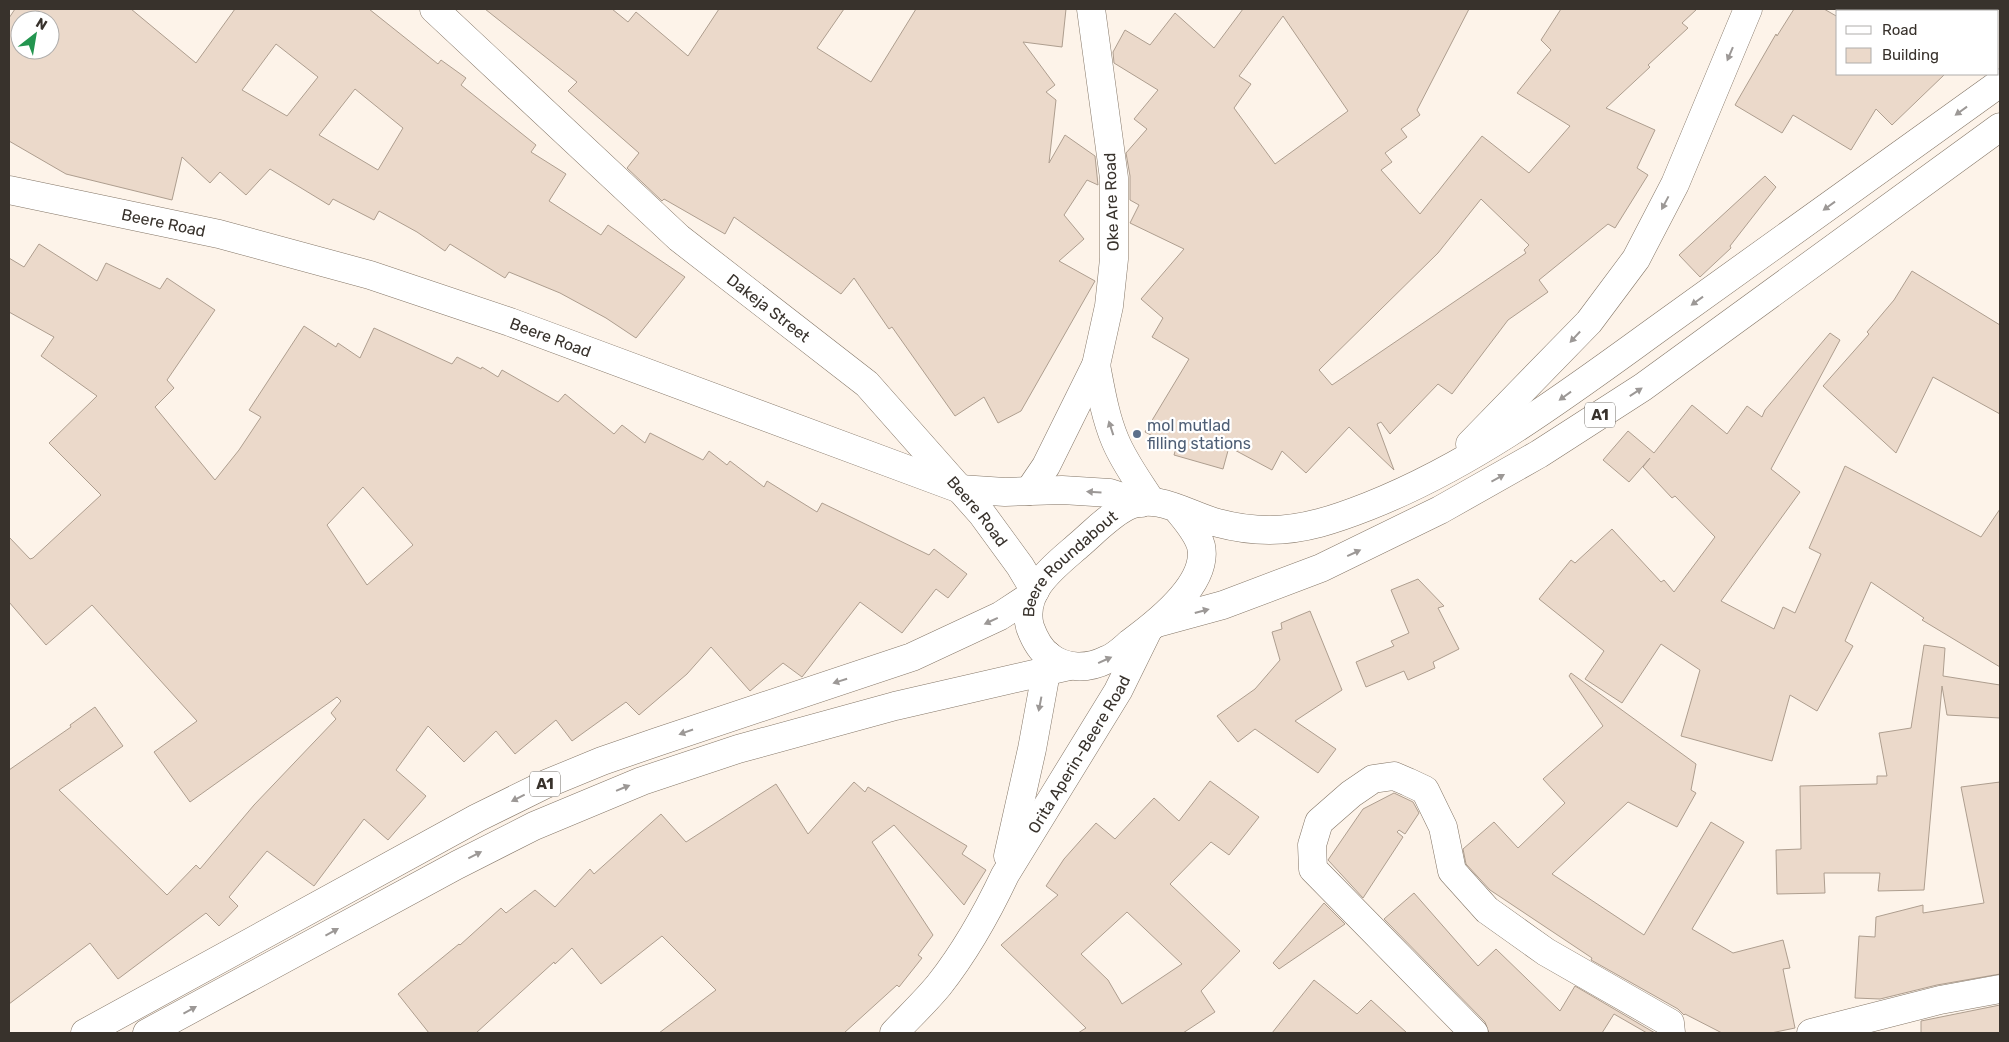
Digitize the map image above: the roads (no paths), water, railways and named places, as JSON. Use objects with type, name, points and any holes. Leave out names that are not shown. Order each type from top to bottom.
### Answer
[{"type":"main road","name":"Dakeja Street","points":[[434,9],[679,238],[867,384],[960,489]]},
{"type":"main road","name":"Oke Are Road","points":[[1029,491],[1046,466],[1096,365],[1109,306],[1114,259],[1114,178],[1091,9]]},
{"type":"main road","name":"A1","points":[[1434,478],[1528,386],[1588,322],[1636,259],[1675,184],[1748,9]]},
{"type":"main road","name":"A1","points":[[1177,509],[1218,524],[1267,530],[1311,527],[1367,507],[1434,478],[1539,414],[2000,83]]},
{"type":"main road","name":"A1","points":[[1152,627],[1223,605],[1321,568],[1440,510],[1539,454],[1643,387],[2000,127]]},
{"type":"main road","name":"Beere Road","points":[[9,190],[218,234],[370,274],[510,322],[960,489],[982,514],[1020,566],[1033,593]]},
{"type":"main road","name":"Oke Are Road","points":[[1096,365],[1102,402],[1116,442],[1146,502]]},
{"type":"main road","points":[[1434,478],[1440,510]]},
{"type":"main road","points":[[960,489],[1005,492],[1062,490],[1110,493],[1177,509],[1193,529],[1201,548],[1199,570],[1182,597],[1152,627],[1108,660],[1088,666],[1055,665]]},
{"type":"main road","name":"Beere Roundabout","points":[[1055,665],[1034,638],[1028,617],[1033,593],[1044,576],[1105,521],[1129,505],[1146,502]]},
{"type":"main road","name":"A1","points":[[85,1033],[478,818],[546,784],[647,745],[912,657],[1000,616],[1033,593]]},
{"type":"main road","name":"Orita Aperin-Beere Road","points":[[894,1033],[939,985],[975,932],[992,904],[1005,875],[1118,691],[1152,627]]},
{"type":"main road","name":"A1","points":[[147,1033],[534,826],[642,781],[738,750],[895,706],[1055,665]]},
{"type":"main road","name":"Orita Aperin-Beere Road","points":[[1005,875],[1055,665]]},
{"type":"main road","points":[[1474,1033],[1313,869],[1312,845],[1319,822],[1351,794],[1373,779],[1394,776],[1424,790],[1443,827],[1452,870],[1487,910],[1546,952],[1670,1023],[1671,1033]]},
{"type":"main road","points":[[359,883],[376,909]]},
{"type":"main road","points":[[1810,1033],[1940,1000],[2000,989]]},
{"type":"place","name":"mol mutlad filling stations","points":[[1137,434]]}]
